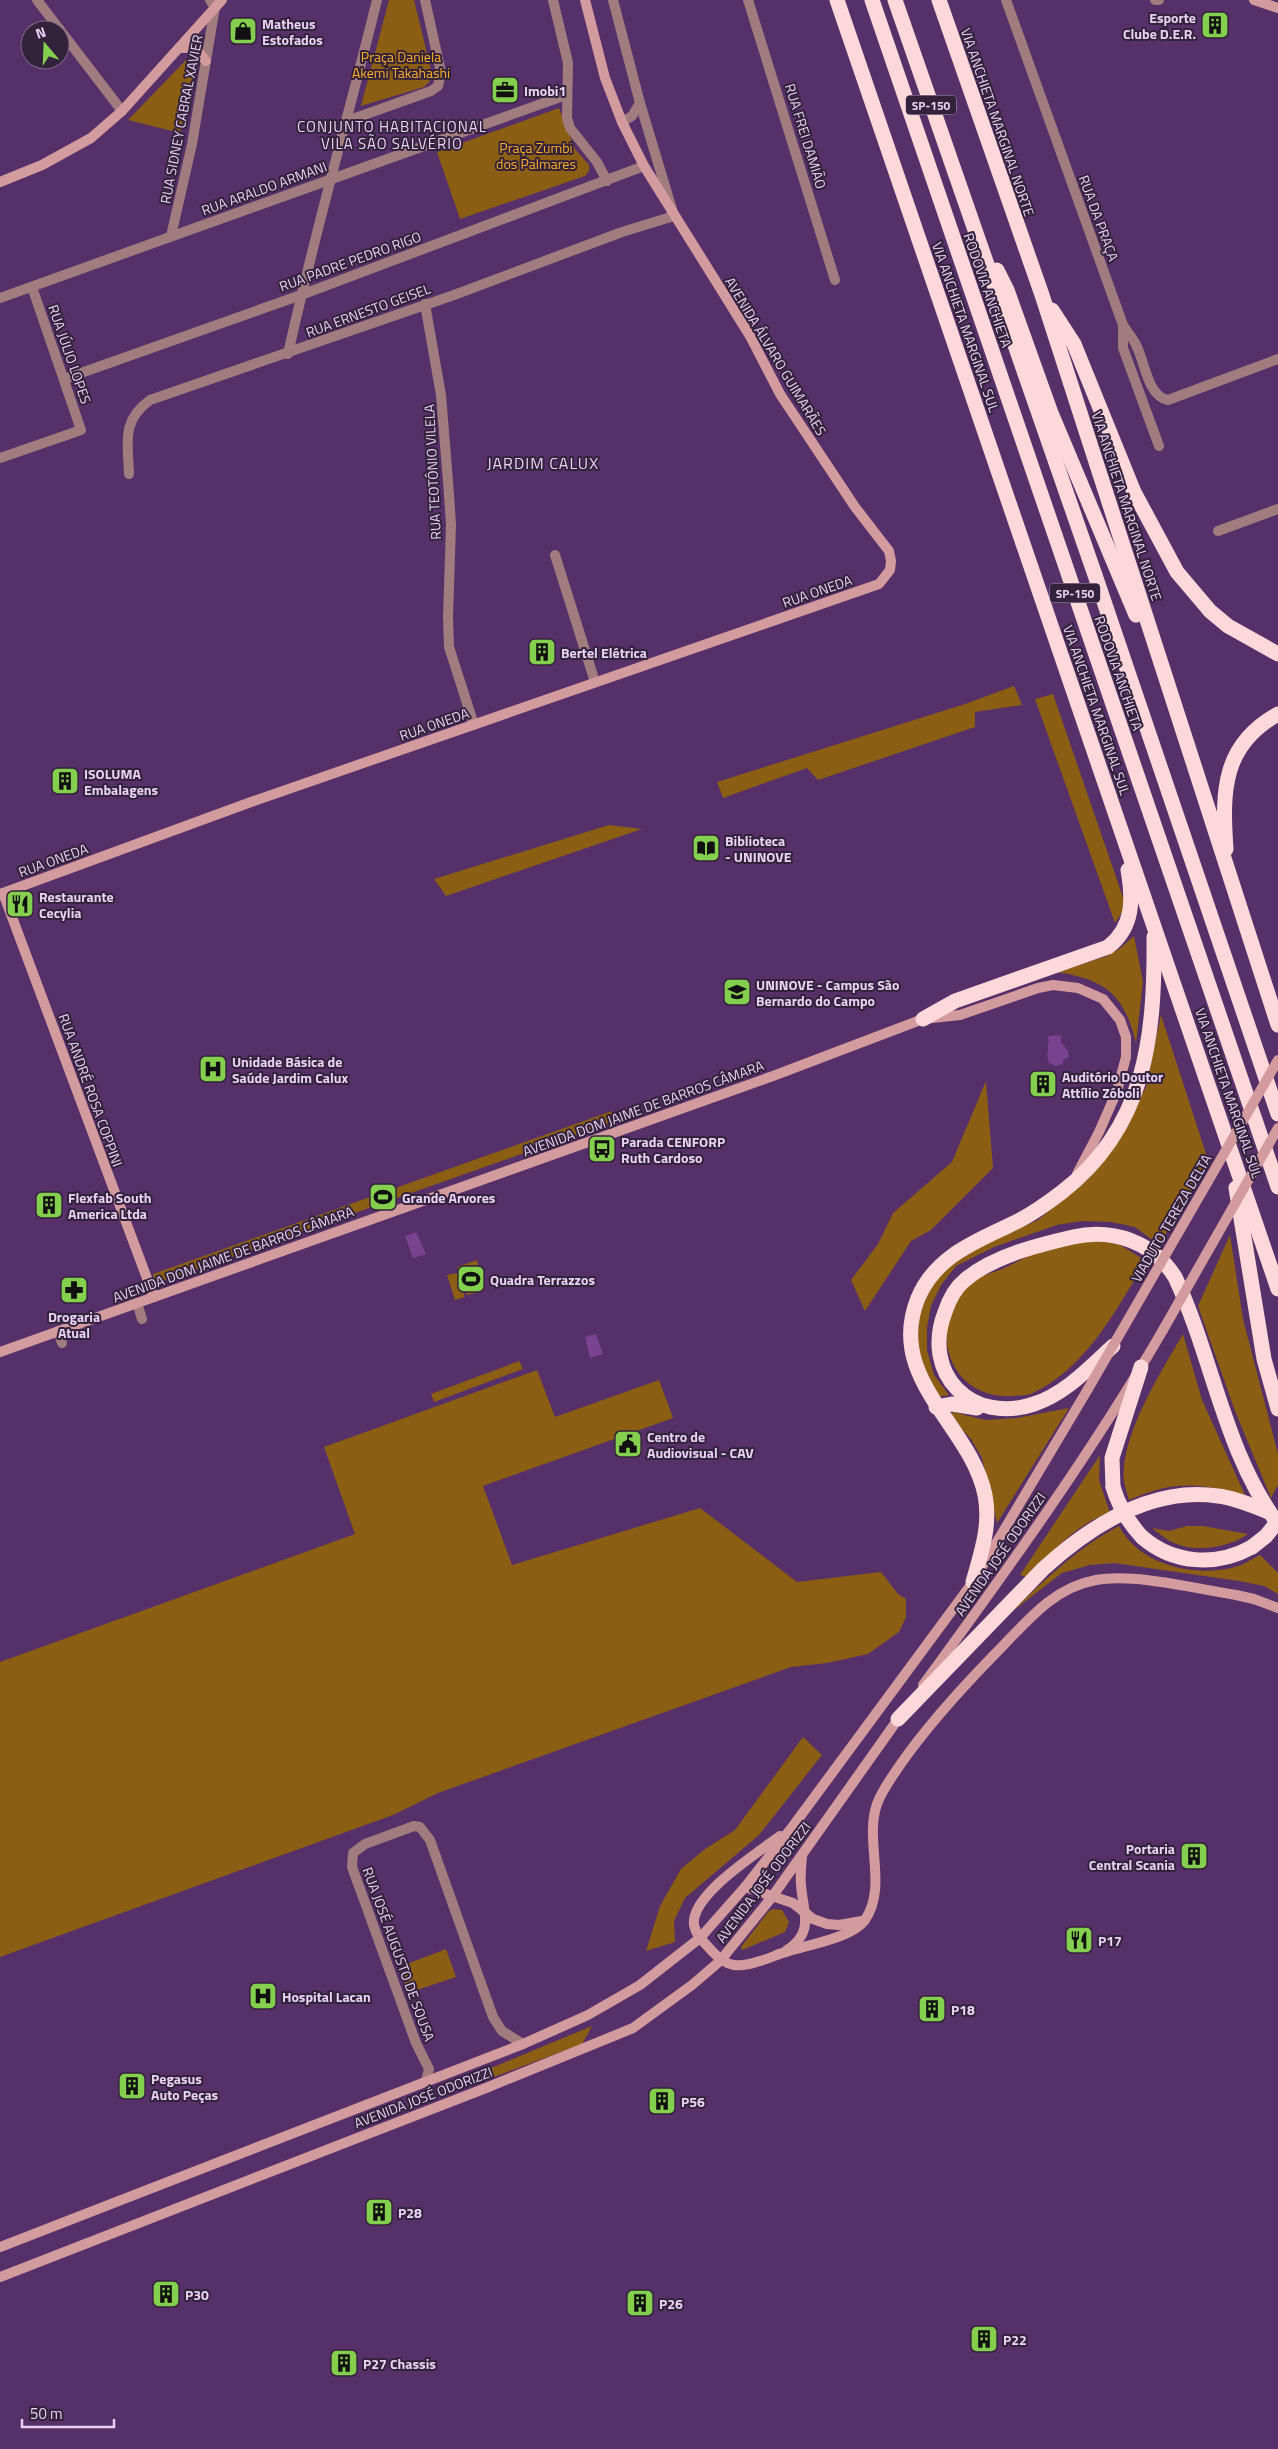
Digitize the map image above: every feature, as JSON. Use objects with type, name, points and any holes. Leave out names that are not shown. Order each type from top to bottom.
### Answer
[{"type":"highway","name":"VIA ANCHIETA MARGINAL SUL","points":[[837,0],[1278,1289]]},
{"type":"highway","name":"RODOVIA ANCHIETA","points":[[872,0],[1278,1187]]},
{"type":"highway","name":"RODOVIA ANCHIETA","points":[[896,0],[1095,574],[1278,1114]]},
{"type":"highway","name":"VIA ANCHIETA MARGINAL NORTE","points":[[939,0],[1042,295],[1172,702],[1278,1025]]},
{"type":"highway","points":[[967,209],[1007,290],[1050,413],[1172,702]]},
{"type":"highway","points":[[1042,295],[1074,344],[1134,492],[1176,572],[1210,611],[1228,626],[1278,654]]},
{"type":"highway","points":[[1228,873],[1224,803],[1228,774],[1239,749],[1248,736],[1260,724],[1278,714]]},
{"type":"highway","points":[[923,1020],[954,1001],[1092,954],[1112,943],[1124,928],[1132,904],[1132,892],[1118,820]]},
{"type":"highway","points":[[973,1582],[987,1532],[985,1495],[976,1469],[936,1407],[919,1374],[911,1341],[915,1309],[924,1286],[943,1262],[962,1248],[1023,1219],[1070,1185],[1098,1158],[1112,1140],[1129,1109],[1137,1088],[1148,1045],[1153,1012],[1154,923]]},
{"type":"highway","points":[[1231,1149],[1262,1350],[1278,1409]]},
{"type":"highway","points":[[984,1407],[970,1401],[959,1392],[951,1382],[942,1361],[939,1340],[942,1319],[949,1302],[959,1287],[973,1274],[994,1263],[1049,1243],[1091,1234],[1129,1240],[1153,1251],[1165,1263],[1174,1277],[1240,1459],[1275,1519]]},
{"type":"highway","points":[[936,1407],[952,1404],[968,1408],[984,1407],[999,1409],[1026,1406],[1045,1400],[1062,1390],[1113,1346]]},
{"type":"highway","points":[[1142,1367],[1112,1458],[1113,1487],[1126,1518],[1142,1537],[1171,1555],[1194,1560],[1227,1557],[1252,1547],[1266,1536],[1275,1519]]},
{"type":"highway","points":[[898,1719],[1043,1569],[1068,1547],[1098,1526],[1150,1503],[1192,1495],[1227,1497],[1275,1519]]},
{"type":"street","points":[[37,0],[52,20]]},
{"type":"street","points":[[288,354],[330,179],[347,121],[377,0]]},
{"type":"street","points":[[347,121],[431,91],[438,86],[441,72],[425,0]]},
{"type":"street","points":[[553,0],[568,63],[567,118],[570,128],[597,162],[607,181]]},
{"type":"street","name":"AVENIDA ÁLVARO GUIMARÃES","points":[[585,0],[605,78],[622,122],[644,166],[750,336],[780,394],[854,507],[888,551],[891,561],[890,570],[879,584]]},
{"type":"street","name":"AVENIDA ÁLVARO GUIMARÃES","points":[[614,0],[640,103],[674,216]]},
{"type":"street","name":"RUA FREI DAMIÃO","points":[[748,0],[835,280]]},
{"type":"street","name":"RUA DA PRAÇA","points":[[1006,0],[1123,325],[1123,348],[1159,446]]},
{"type":"street","points":[[1254,0],[1278,8]]},
{"type":"street","points":[[1,179],[70,152],[91,138],[122,112],[216,2]]},
{"type":"street","name":"RUA SIDNEY CABRAL XAVIER","points":[[171,236],[192,144],[216,2]]},
{"type":"street","points":[[70,43],[122,112]]},
{"type":"street","points":[[178,48],[195,48],[206,61]]},
{"type":"street","name":"RUA ARALDO ARMANI","points":[[0,298],[566,95]]},
{"type":"street","points":[[622,122],[637,111],[640,103]]},
{"type":"street","name":"RUA PADRE PEDRO RIGO","points":[[64,379],[301,295],[644,166]]},
{"type":"street","name":"RUA ERNESTO GEISEL","points":[[129,474],[128,426],[136,412],[145,404],[170,391],[288,354],[622,232],[674,216]]},
{"type":"street","name":"RUA JÚLIO LOPES","points":[[0,458],[81,430],[32,287]]},
{"type":"street","name":"RUA TEOTÔNIO VILELA","points":[[425,304],[441,395],[449,494],[451,524],[449,648],[474,725]]},
{"type":"street","points":[[1123,325],[1136,344],[1153,388],[1162,399],[1168,400],[1278,359]]},
{"type":"street","points":[[1218,531],[1278,509]]},
{"type":"street","points":[[555,555],[595,682]]},
{"type":"street","name":"RUA ONEDA","points":[[1,894],[251,802],[879,584]]},
{"type":"street","name":"RUA ANDRÉ ROSA COPPINI","points":[[1,894],[154,1297]]},
{"type":"street","name":"AVENIDA DOM JAIME DE BARROS CÂMARA","points":[[0,1352],[764,1079],[923,1020],[960,1015],[1038,988],[1061,985],[1095,994],[1115,1012],[1126,1037],[1124,1069],[1099,1132],[1070,1185]]},
{"type":"street","name":"VIADUTO TEREZA DELTA","points":[[1088,1390],[1278,1060]]},
{"type":"street","points":[[1142,1367],[1278,1128]]},
{"type":"street","points":[[137,1303],[142,1319]]},
{"type":"street","points":[[58,1331],[62,1343]]},
{"type":"street","name":"AVENIDA JOSÉ ODORIZZI","points":[[0,2277],[630,2030],[671,2002],[720,1960],[772,1897],[898,1719],[1030,1538],[1142,1367]]},
{"type":"street","name":"AVENIDA JOSÉ ODORIZZI","points":[[0,2247],[523,2044],[588,2016],[633,1989],[700,1938],[745,1887],[793,1826],[973,1582],[1088,1390]]},
{"type":"street","points":[[793,1826],[724,1880],[703,1900],[696,1911],[694,1924],[700,1938],[720,1960],[740,1967],[843,1934],[864,1920],[875,1892],[872,1847],[873,1822],[878,1801],[888,1783],[912,1747],[949,1703],[1047,1603],[1059,1594],[1096,1580],[1128,1579],[1236,1595],[1254,1599],[1278,1608]]},
{"type":"street","name":"RUA JOSÉ AUGUSTO DE SOUSA","points":[[426,2081],[429,2069],[416,2043],[352,1867],[353,1854],[365,1844],[414,1826],[425,1832],[430,1840],[493,2017],[502,2031],[523,2044]]},
{"type":"street","points":[[784,1952],[793,1946],[803,1934],[806,1915],[800,1886],[802,1856]]},
{"type":"street","points":[[745,1887],[793,1903],[806,1915],[832,1925],[864,1920]]},
{"type":"green space","name":"Praça Daniela Akemi Takahashi","points":[[389,0],[414,0],[432,74],[429,82],[424,87],[361,106]]},
{"type":"green space","points":[[186,60],[190,60],[196,66],[180,133],[128,120]]},
{"type":"green space","name":"Praça Zumbi dos Palmares","points":[[559,108],[575,149],[589,165],[589,171],[585,176],[460,219],[437,152]]},
{"type":"green space","points":[[1014,686],[1022,705],[975,712],[975,727],[818,780],[807,768],[723,798],[717,782],[965,704]]},
{"type":"green space","points":[[1053,694],[1126,906],[1115,923],[1035,699]]},
{"type":"green space","points":[[609,825],[642,829],[446,896],[434,879]]},
{"type":"green space","points":[[1134,936],[1143,982],[1136,1043],[1125,1012],[1119,1001],[1110,992],[1088,980],[1057,972],[1107,956],[1119,949]]},
{"type":"green space","points":[[1161,1015],[1209,1163],[1159,1245],[1135,1227],[1111,1222],[1081,1221],[1057,1225],[994,1247],[956,1266],[941,1285],[931,1306],[927,1327],[927,1350],[934,1375],[949,1395],[937,1397],[927,1377],[917,1343],[920,1311],[931,1283],[944,1268],[983,1244],[1038,1220],[1089,1178],[1129,1121],[1146,1087]]},
{"type":"green space","points":[[986,1081],[993,1168],[931,1230],[911,1241],[865,1311],[851,1280],[878,1244],[893,1213],[952,1162]]},
{"type":"green space","name":"Grande Arvores","points":[[612,1111],[614,1121],[155,1284],[153,1274]]},
{"type":"green space","points":[[1230,1235],[1243,1319],[1278,1454],[1278,1485],[1271,1498],[1235,1411],[1198,1306]]},
{"type":"green space","points":[[1092,1239],[1120,1245],[1146,1261],[1111,1318],[1084,1354],[1051,1383],[1029,1395],[990,1394],[972,1386],[958,1372],[950,1356],[946,1337],[949,1317],[957,1299],[972,1282],[982,1276],[1000,1270],[1045,1249],[1061,1244]]},
{"type":"green space","name":"Quadra Terrazzos","points":[[477,1260],[484,1291],[467,1295],[457,1267]]},
{"type":"green space","points":[[457,1273],[465,1297],[455,1300],[447,1275]]},
{"type":"green space","points":[[1183,1334],[1202,1400],[1245,1495],[1200,1486],[1173,1486],[1129,1500],[1124,1481],[1124,1463],[1128,1444],[1154,1385]]},
{"type":"green space","points":[[519,1361],[523,1369],[434,1402],[431,1394]]},
{"type":"green space","points":[[537,1370],[555,1417],[659,1380],[673,1418],[483,1486],[512,1565],[700,1508],[797,1582],[881,1572],[898,1594],[906,1599],[906,1617],[899,1632],[868,1654],[827,1663],[791,1667],[438,1793],[393,1815],[0,1957],[0,1662],[355,1534],[324,1447]]},
{"type":"green space","points":[[1069,1408],[997,1523],[982,1458],[971,1439],[950,1417],[953,1412],[985,1420],[1017,1418]]},
{"type":"green space","points":[[1100,1455],[1099,1480],[1110,1513],[1075,1531],[1028,1577],[1020,1575]]},
{"type":"green space","points":[[1119,1526],[1128,1539],[1154,1559],[1186,1569],[1219,1570],[1238,1566],[1260,1555],[1278,1573],[1278,1594],[1264,1586],[1239,1581],[1114,1563],[1090,1565],[1062,1573],[1010,1613],[1048,1577],[1075,1555]]},
{"type":"green space","points":[[1187,1526],[1203,1526],[1248,1534],[1221,1546],[1201,1548],[1169,1541],[1152,1528],[1169,1531]]},
{"type":"green space","points":[[803,1737],[822,1755],[759,1835],[685,1898],[674,1921],[675,1942],[646,1951],[660,1906],[681,1869],[705,1849],[735,1830]]},
{"type":"green space","points":[[773,1909],[782,1910],[789,1922],[785,1932],[742,1950],[741,1947],[768,1912]]},
{"type":"green space","points":[[446,1949],[456,1977],[408,1993],[399,1967]]},
{"type":"green space","points":[[592,2026],[582,2044],[486,2080],[484,2071]]},
{"type":"shaded area","points":[[1061,1035],[1061,1042],[1068,1051],[1069,1057],[1063,1060],[1063,1064],[1055,1066],[1049,1063],[1048,1059],[1048,1036]]},
{"type":"shaded area","points":[[416,1232],[426,1254],[413,1258],[405,1236]]},
{"type":"shaded area","points":[[596,1334],[603,1354],[590,1358],[585,1337]]},
{"type":"place","name":"Esporte Clube D.E.R.","points":[[1215,25]]},
{"type":"place","name":"Matheus Estofados","points":[[243,31]]},
{"type":"place","name":"Imobi1","points":[[505,90]]},
{"type":"place","name":"Bertel Elétrica","points":[[542,652]]},
{"type":"place","name":"ISOLUMA Embalagens","points":[[65,781]]},
{"type":"place","name":"Biblioteca - UNINOVE","points":[[706,848]]},
{"type":"place","name":"Restaurante Cecylia","points":[[20,904]]},
{"type":"place","name":"UNINOVE - Campus São Bernardo do Campo","points":[[737,992]]},
{"type":"place","name":"Unidade Básica de Saúde Jardim Calux","points":[[213,1069]]},
{"type":"place","name":"Auditório Doutor Attílio Zóboli","points":[[1043,1084]]},
{"type":"place","name":"Parada CENFORP Ruth Cardoso","points":[[602,1149]]},
{"type":"place","name":"Grande Arvores","points":[[383,1197]]},
{"type":"place","name":"Flexfab South America Ltda","points":[[49,1205]]},
{"type":"place","name":"Quadra Terrazzos","points":[[471,1279]]},
{"type":"place","name":"Drogaria Atual","points":[[74,1290]]},
{"type":"place","name":"Centro de Audiovisual - CAV","points":[[628,1444]]},
{"type":"place","name":"Portaria Central Scania","points":[[1194,1856]]},
{"type":"place","name":"P17","points":[[1079,1940]]},
{"type":"place","name":"Hospital Lacan","points":[[263,1996]]},
{"type":"place","name":"P18","points":[[932,2009]]},
{"type":"place","name":"Pegasus Auto Peças","points":[[132,2086]]},
{"type":"place","name":"P56","points":[[662,2101]]},
{"type":"place","name":"P28","points":[[379,2212]]},
{"type":"place","name":"P30","points":[[166,2294]]},
{"type":"place","name":"P26","points":[[640,2303]]},
{"type":"place","name":"P22","points":[[984,2339]]},
{"type":"place","name":"P27 Chassis","points":[[344,2363]]},
{"type":"district","name":"CONJUNTO HABITACIONAL VILA SÃO SALVÉRIO","points":[[392,134]]},
{"type":"district","name":"JARDIM CALUX","points":[[543,463]]}]
